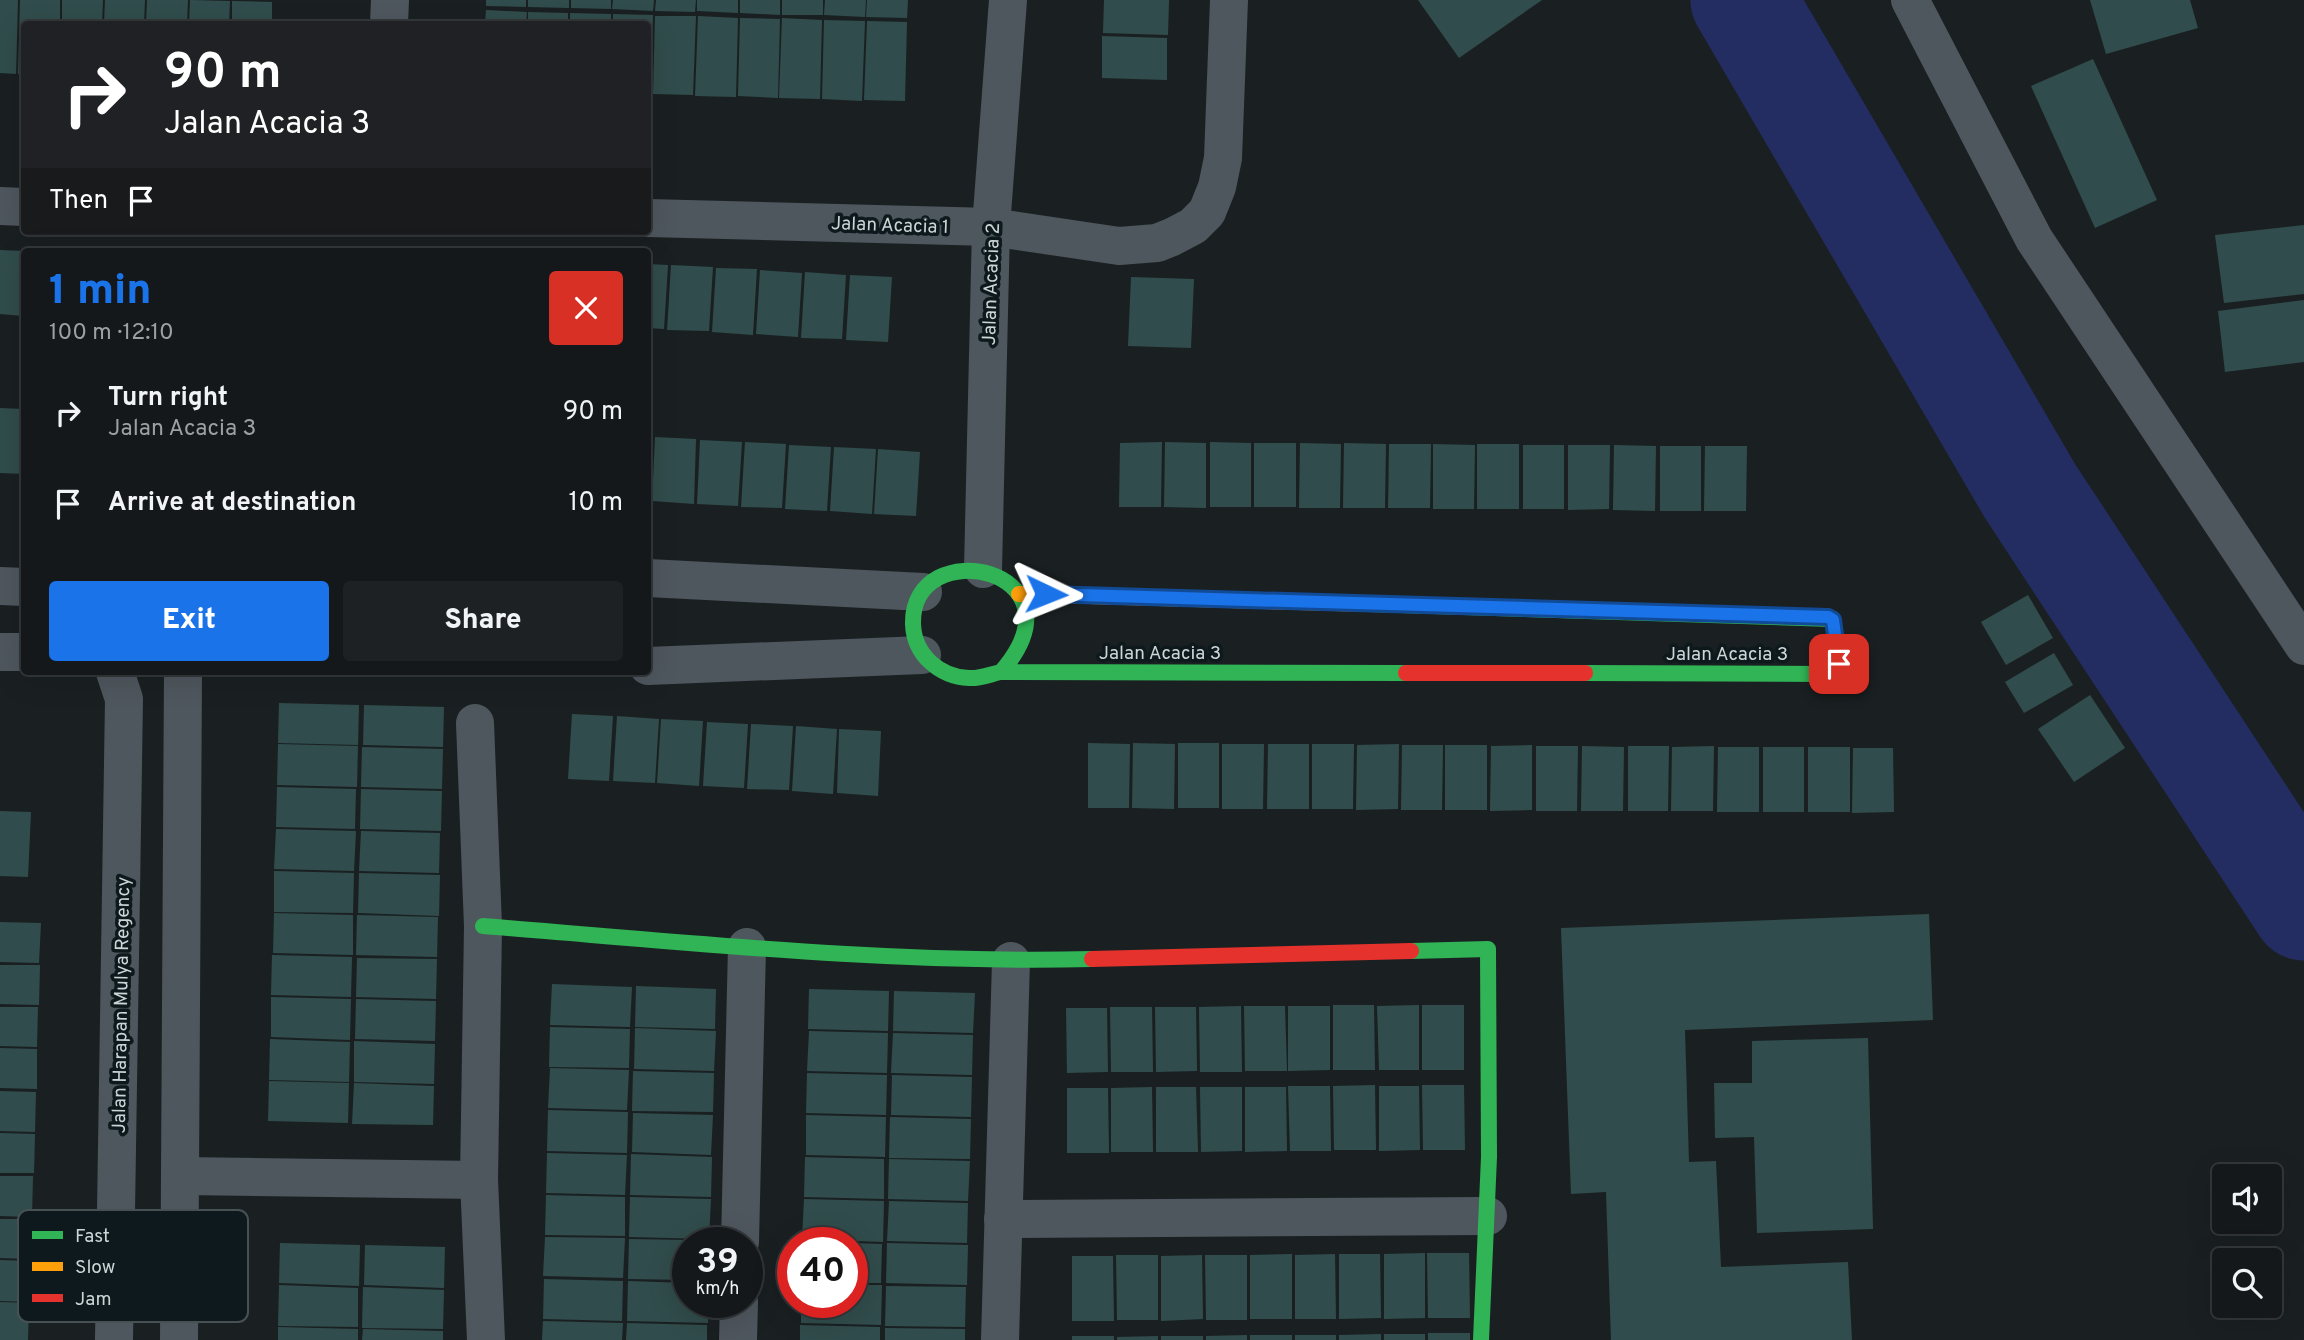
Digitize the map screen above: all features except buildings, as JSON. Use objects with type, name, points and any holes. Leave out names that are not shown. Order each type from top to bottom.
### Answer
[{"type":"street","points":[[389,21],[390,0]]},
{"type":"street","name":"Jalan Acacia 2","points":[[983,569],[991,227],[1008,0]]},
{"type":"street","name":"Jalan Acacia 1","points":[[651,218],[991,227],[1119,246],[1157,243],[1193,226],[1207,212],[1217,187],[1223,158],[1229,0]]},
{"type":"street","points":[[1910,0],[2034,239],[2304,646]]},
{"type":"street","points":[[0,206],[21,207]]},
{"type":"street","points":[[960,569],[983,569],[1003,578],[1018,594],[1027,615],[1026,637],[1017,657],[1001,672],[980,681],[957,680],[938,671],[922,655],[914,634],[914,612],[923,592],[940,576],[960,569]]},
{"type":"street","points":[[651,578],[923,592]]},
{"type":"street","points":[[0,586],[21,587]]},
{"type":"street","name":"Jalan Acacia 3","points":[[1001,672],[1830,674],[1839,664],[1836,627],[1828,617],[1018,594]]},
{"type":"street","points":[[0,652],[21,652]]},
{"type":"street","points":[[651,666],[922,655]]},
{"type":"street","name":"Jalan Harapan Mulya Regency","points":[[116,675],[124,698],[116,1210]]},
{"type":"street","points":[[181,1210],[183,675]]},
{"type":"street","points":[[475,723],[483,926],[479,1180],[486,1340]]},
{"type":"street","points":[[483,926],[747,947],[1012,961],[1488,949],[1488,1216],[1481,1340]]},
{"type":"street","points":[[740,1227],[747,947]]},
{"type":"street","points":[[1000,1340],[1012,961]]},
{"type":"street","points":[[182,1176],[479,1180]]},
{"type":"street","points":[[1003,1219],[1488,1216]]},
{"type":"street","points":[[738,1318],[738,1340]]},
{"type":"street","name":"Jalan Harapan Mulya Regency","points":[[114,1322],[114,1340]]},
{"type":"street","points":[[179,1322],[179,1340]]},
{"type":"waterway","points":[[1743,0],[2030,491],[2304,908]]},
{"type":"traffic: fast","points":[[1001,672],[1023,636],[1025,608],[1012,587],[990,574],[964,571],[939,578],[920,595],[913,624],[915,635],[918,645],[930,662],[958,677],[977,678],[1001,672],[1406,673]]},
{"type":"traffic: fast","points":[[1370,604],[1833,619],[1838,664],[1830,674],[1585,673]]},
{"type":"traffic: fast","points":[[483,926],[863,955],[1016,960],[1092,959]]},
{"type":"traffic: fast","points":[[1411,951],[1488,949],[1489,1157],[1481,1340]]},
{"type":"traffic: slow","points":[[1019,594],[1370,604]]},
{"type":"traffic: jam","points":[[1406,673],[1585,673]]},
{"type":"traffic: jam","points":[[1092,959],[1411,951]]},
{"type":"route","points":[[1046,594],[1828,617],[1836,627],[1839,664]]}]
